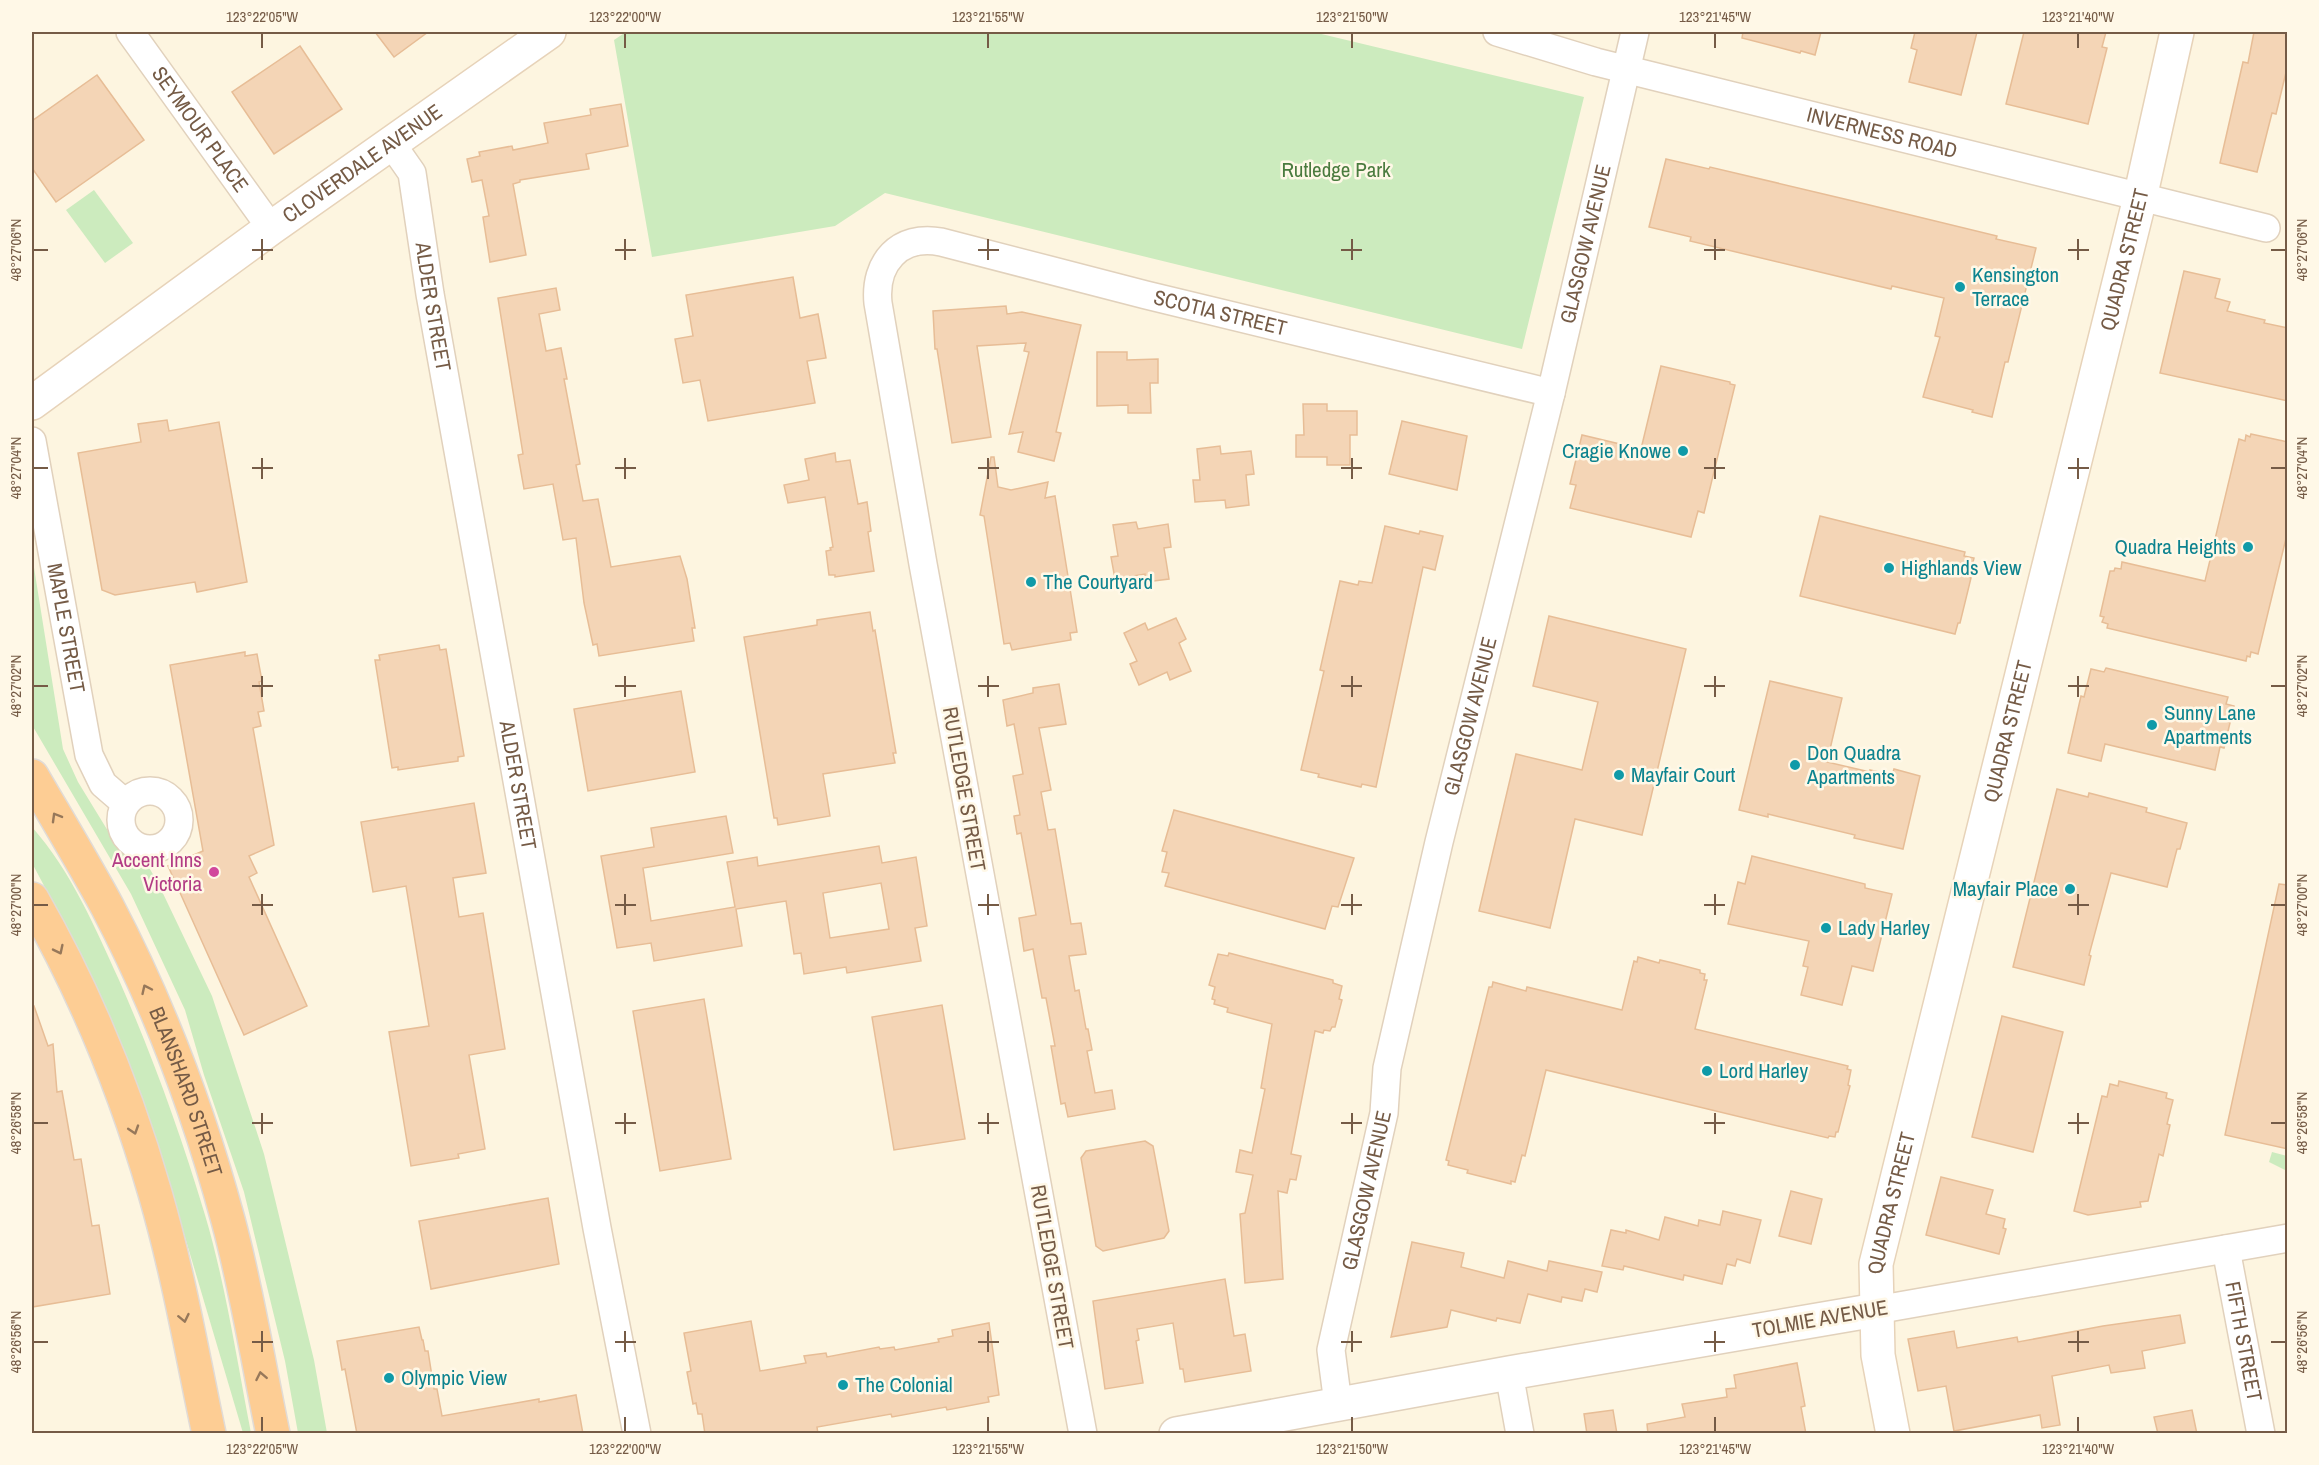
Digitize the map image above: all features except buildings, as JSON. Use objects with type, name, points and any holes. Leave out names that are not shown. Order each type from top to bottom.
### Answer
[{"type":"highway","name":"BLANSHARD STREET","points":[[32,776],[107,908],[149,994],[184,1081],[208,1150],[244,1283],[273,1434]]},
{"type":"highway","points":[[32,899],[76,986],[133,1124],[155,1192],[171,1256],[209,1434]]},
{"type":"main road","name":"CLOVERDALE AVENUE","points":[[32,403],[271,228],[549,32]]},
{"type":"main road","name":"QUADRA STREET","points":[[1893,1434],[1878,1355],[1876,1264],[2139,198],[2177,32]]},
{"type":"main road","name":"TOLMIE AVENUE","points":[[1176,1434],[1509,1373],[1876,1310]]},
{"type":"street","name":"SEYMOUR PLACE","points":[[130,32],[271,228]]},
{"type":"street","name":"INVERNESS ROAD","points":[[1497,32],[1556,51],[1626,69],[2266,228]]},
{"type":"street","name":"GLASGOW AVENUE","points":[[1338,1404],[1331,1350],[1384,1113],[1387,1068],[1439,842],[1551,393],[1635,32]]},
{"type":"street","name":"ALDER STREET","points":[[391,143],[412,173],[432,305],[597,1228],[637,1434]]},
{"type":"street","name":"SCOTIA STREET","points":[[892,254],[915,242],[941,242],[1146,295],[1551,393]]},
{"type":"street","name":"RUTLEDGE STREET","points":[[892,254],[880,276],[878,303],[923,564],[1083,1434]]},
{"type":"street","name":"MAPLE STREET","points":[[32,441],[89,755],[103,784],[126,803]]},
{"type":"street","name":"TOLMIE AVENUE","points":[[1876,1310],[2288,1238]]},
{"type":"street","name":"FIFTH STREET","points":[[2226,1249],[2261,1434]]},
{"type":"street","points":[[1509,1373],[1520,1434]]},
{"type":"green space","name":"Rutledge Park","points":[[626,32],[1313,32],[1584,97],[1522,349],[885,193],[835,226],[652,257],[614,40]]},
{"type":"green space","points":[[94,190],[133,243],[105,263],[66,210]]},
{"type":"green space","points":[[32,555],[63,749],[78,782],[119,849],[132,861],[147,864],[212,996],[264,1154],[314,1360],[327,1433],[298,1433],[285,1361],[244,1192],[204,1075],[185,1010],[131,894],[32,725]]},
{"type":"green space","points":[[32,827],[59,862],[91,920],[131,1009],[166,1096],[196,1185],[212,1242],[225,1296],[251,1433],[243,1433],[156,1139],[122,1049],[85,963],[32,863]]},
{"type":"green space","points":[[2272,1152],[2287,1156],[2287,1171],[2269,1162]]},
{"type":"place","name":"Kensington Terrace","points":[[1960,287]]},
{"type":"place","name":"Cragie Knowe","points":[[1683,451]]},
{"type":"place","name":"Quadra Heights","points":[[2248,547]]},
{"type":"place","name":"Highlands View","points":[[1889,568]]},
{"type":"place","name":"The Courtyard","points":[[1031,582]]},
{"type":"place","name":"Sunny Lane Apartments","points":[[2152,725]]},
{"type":"place","name":"Don Quadra Apartments","points":[[1795,765]]},
{"type":"place","name":"Mayfair Court","points":[[1619,775]]},
{"type":"place","name":"Accent Inns Victoria","points":[[214,872]]},
{"type":"place","name":"Mayfair Place","points":[[2070,889]]},
{"type":"place","name":"Lady Harley","points":[[1826,928]]},
{"type":"place","name":"Lord Harley","points":[[1707,1071]]},
{"type":"place","name":"Olympic View","points":[[389,1378]]},
{"type":"place","name":"The Colonial","points":[[843,1385]]}]
